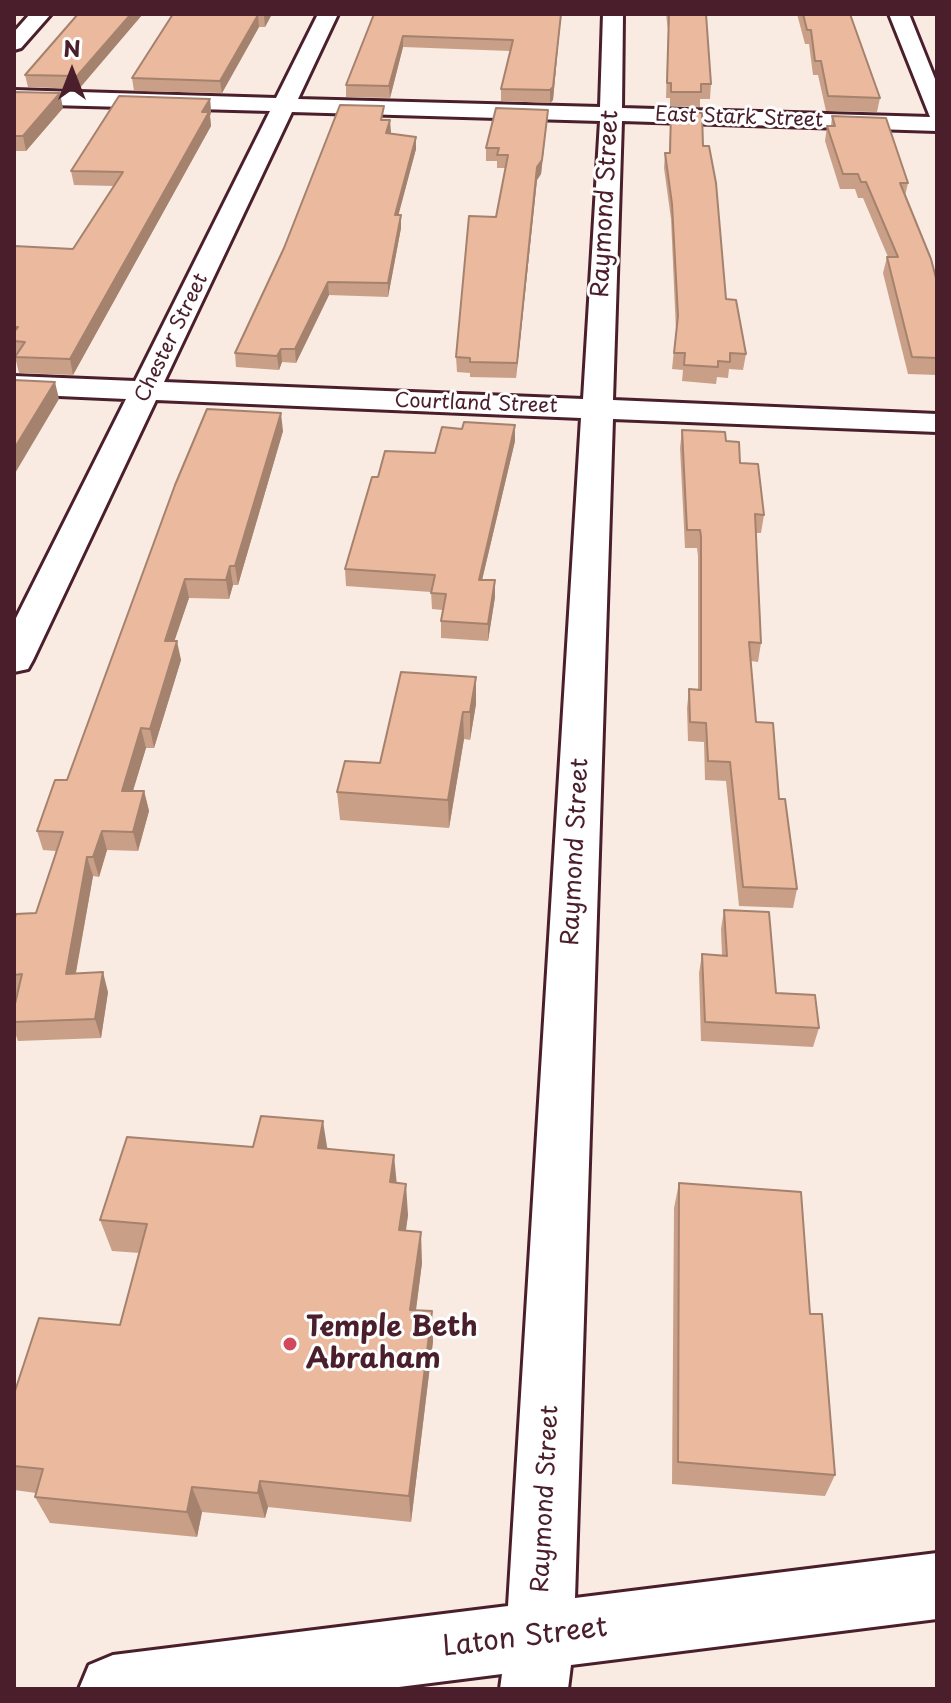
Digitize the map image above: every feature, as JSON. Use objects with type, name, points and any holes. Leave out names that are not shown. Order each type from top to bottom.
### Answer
[{"type":"street","points":[[14,44],[41,14]]},
{"type":"street","name":"Chester Street","points":[[14,660],[328,14]]},
{"type":"street","name":"Raymond Street","points":[[537,1662],[611,114],[613,14]]},
{"type":"street","points":[[899,14],[937,112]]},
{"type":"street","name":"East Stark Street","points":[[14,97],[937,124]]},
{"type":"street","name":"Courtland Street","points":[[14,385],[937,423]]},
{"type":"street","name":"Laton Street","points":[[113,1689],[537,1662],[937,1586]]},
{"type":"building","points":[[78,14],[131,14],[77,76],[25,75]]},
{"type":"building","points":[[173,14],[265,14],[258,15],[220,81],[132,78]]},
{"type":"building","points":[[374,14],[561,14],[553,87],[550,90],[501,89],[513,40],[403,36],[389,86],[346,85]]},
{"type":"building","points":[[669,14],[706,14],[711,84],[701,84],[701,92],[671,92],[671,83],[667,83]]},
{"type":"building","points":[[803,14],[850,14],[880,98],[828,96],[821,61],[815,61],[811,30],[807,30]]},
{"type":"building","points":[[14,92],[60,93],[23,136],[14,136]]},
{"type":"building","points":[[119,96],[210,99],[202,112],[209,112],[70,359],[15,357],[25,342],[14,341],[14,332],[18,327],[14,327],[14,246],[73,249],[123,172],[71,171]]},
{"type":"building","points":[[340,105],[384,106],[381,120],[390,120],[386,133],[416,137],[395,215],[401,215],[388,283],[328,282],[295,349],[281,349],[277,356],[235,353],[284,248]]},
{"type":"building","points":[[496,108],[548,110],[542,160],[537,167],[517,363],[470,362],[470,358],[456,357],[469,216],[496,217],[508,155],[497,155],[499,148],[486,148]]},
{"type":"building","points":[[671,112],[702,113],[703,146],[709,146],[716,183],[726,299],[736,300],[746,354],[730,353],[730,362],[718,361],[718,367],[684,365],[685,353],[674,353],[678,316],[672,204],[665,153],[670,153]]},
{"type":"building","points":[[832,116],[886,118],[908,183],[900,183],[931,259],[937,282],[937,358],[912,357],[887,257],[898,257],[866,182],[861,182],[858,174],[843,174],[827,126],[835,126]]},
{"type":"building","points":[[14,380],[55,382],[14,449]]},
{"type":"building","points":[[207,409],[281,413],[235,566],[230,566],[226,580],[185,579],[165,641],[177,641],[150,729],[141,728],[122,791],[144,791],[133,832],[102,831],[93,857],[87,857],[66,974],[103,972],[95,1019],[14,1022],[22,974],[14,975],[14,921],[16,914],[36,913],[63,832],[37,831],[55,780],[67,780],[175,485]]},
{"type":"building","points":[[464,422],[515,425],[479,580],[495,580],[488,624],[441,621],[446,594],[431,593],[435,575],[345,569],[372,477],[378,477],[385,451],[435,453],[442,427],[462,429]]},
{"type":"building","points":[[682,430],[725,432],[726,441],[739,442],[740,463],[758,464],[764,515],[755,514],[761,643],[749,642],[756,722],[773,723],[779,799],[785,799],[797,889],[743,887],[730,762],[708,761],[706,723],[690,722],[689,689],[701,690],[701,537],[700,530],[687,530]]},
{"type":"building","points":[[401,672],[476,677],[470,712],[463,712],[448,800],[337,792],[345,761],[380,763]]},
{"type":"building","points":[[724,910],[769,912],[776,993],[815,995],[819,1028],[705,1022],[702,954],[727,956]]},
{"type":"building","name":"Temple Beth Abraham","points":[[261,1116],[323,1121],[318,1148],[394,1155],[390,1182],[406,1184],[399,1230],[421,1232],[410,1310],[432,1311],[409,1496],[260,1481],[258,1493],[192,1487],[187,1512],[35,1497],[43,1469],[14,1466],[14,1394],[39,1318],[120,1325],[147,1224],[100,1220],[127,1137],[253,1147]]},
{"type":"building","points":[[679,1183],[801,1192],[810,1314],[822,1314],[835,1475],[678,1462]]},
{"type":"place","name":"Temple Beth Abraham","points":[[290,1344]]}]
